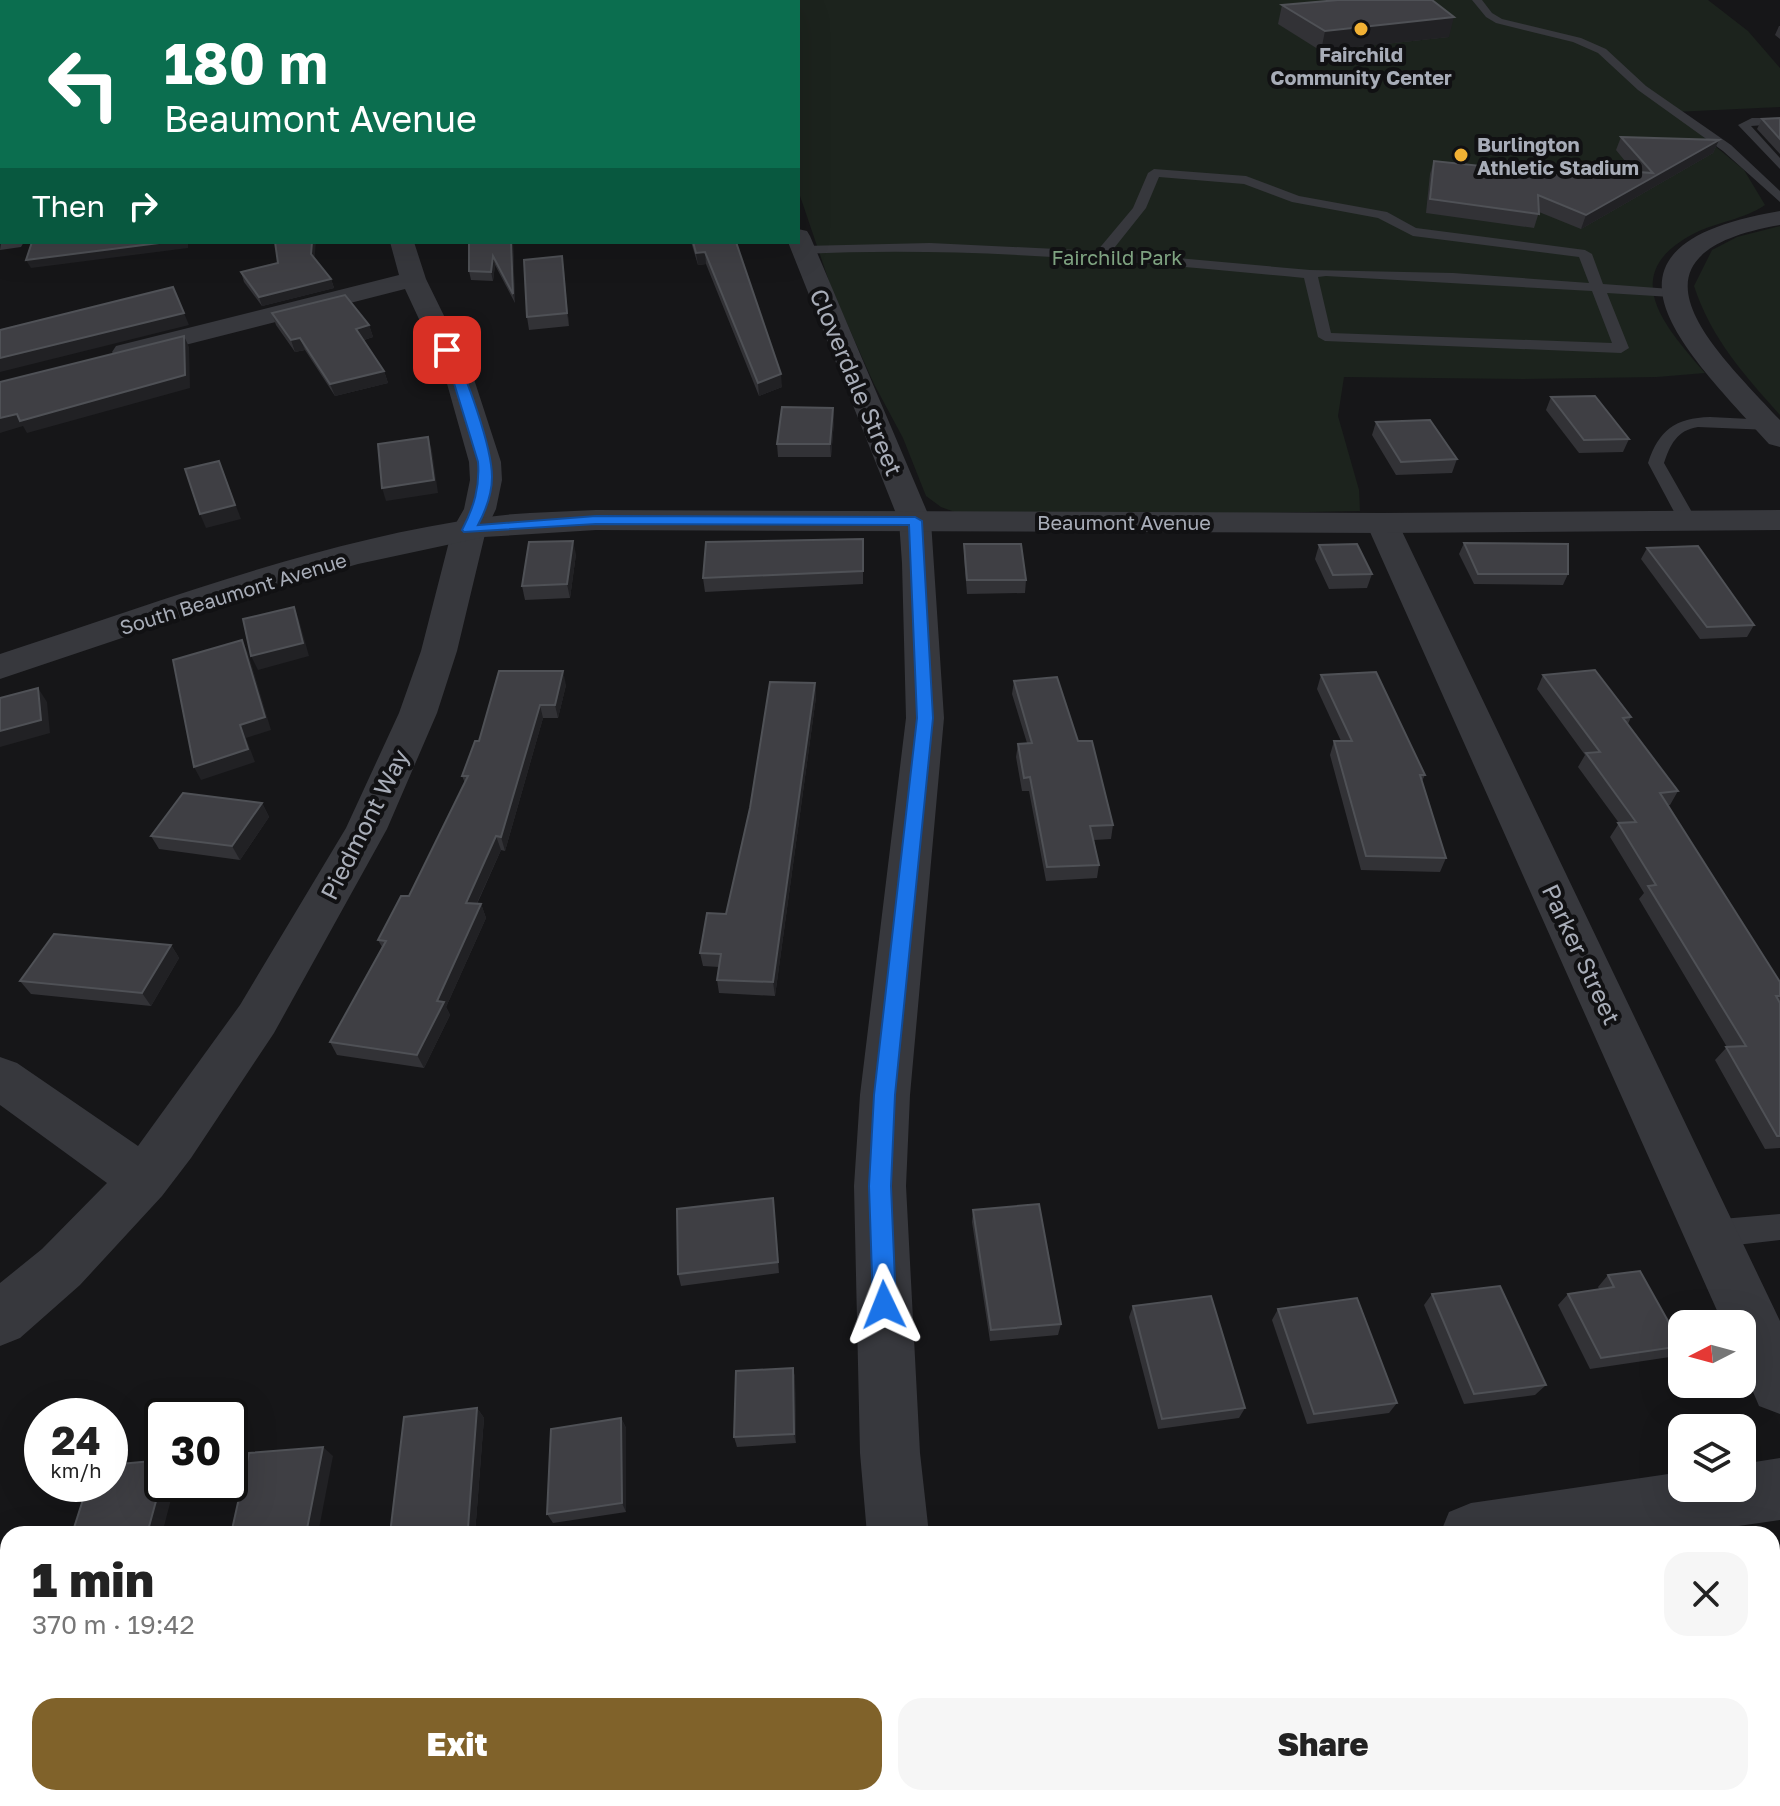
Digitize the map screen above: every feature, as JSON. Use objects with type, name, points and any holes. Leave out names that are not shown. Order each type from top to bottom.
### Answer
[{"type":"street","points":[[1775,432],[1686,329],[1671,293],[1679,261],[1695,246],[1732,228],[1780,218]]},
{"type":"street","name":"Cloverdale Street","points":[[801,243],[832,326],[915,521],[925,718],[885,1095],[880,1186],[890,1453],[897,1526]]},
{"type":"street","points":[[108,357],[408,260]]},
{"type":"street","name":"Piedmont Way","points":[[0,1319],[61,1267],[144,1180],[257,1019],[366,829],[418,713],[439,651],[469,530],[480,509],[486,480],[485,462],[458,373],[408,260]]},
{"type":"street","name":"Beaumont Avenue","points":[[469,530],[596,520],[1382,523],[1780,520]]},
{"type":"street","name":"Parker Street","points":[[1382,523],[1710,1234],[1776,1367]]},
{"type":"street","name":"South Beaumont Avenue","points":[[0,667],[219,594],[336,561],[469,530]]},
{"type":"street","points":[[0,1078],[144,1180]]},
{"type":"street","points":[[1526,1526],[1780,1489]]},
{"type":"lane","points":[[1477,0],[1489,15],[1499,21],[1577,40],[1602,51],[1642,88],[1727,148],[1780,198]]},
{"type":"lane","points":[[1780,121],[1752,121],[1744,125],[1780,165]]},
{"type":"lane","points":[[1100,256],[1134,221],[1148,196],[1154,173],[1246,180],[1296,199],[1382,215],[1413,232],[1585,254],[1621,348],[1325,337],[1310,274]]},
{"type":"lane","points":[[801,243],[1100,256],[1310,274],[1453,277],[1671,293]]},
{"type":"lane","points":[[1688,521],[1656,463],[1661,446],[1680,426],[1688,424],[1775,432]]},
{"type":"lane","points":[[1710,1234],[1780,1227]]},
{"type":"green space","name":"Fairchild Park","points":[[800,0],[1708,0],[1748,31],[1780,68],[1780,107],[1674,112],[1744,170],[1765,205],[1749,214],[1695,233],[1671,249],[1657,266],[1653,283],[1655,301],[1676,337],[1705,373],[1657,377],[1521,379],[1344,377],[1338,416],[1359,490],[1360,511],[1102,516],[963,515],[941,507],[926,496],[903,438],[874,384],[832,290],[800,196]]},
{"type":"green space","points":[[1780,226],[1780,415],[1719,339],[1694,286],[1712,250],[1737,237]]},
{"type":"building","points":[[1338,0],[1432,0],[1454,17],[1325,31],[1282,5]]},
{"type":"building","points":[[1780,118],[1780,139],[1762,119]]},
{"type":"building","points":[[1621,137],[1719,140],[1586,215],[1538,195],[1539,214],[1430,199],[1434,161],[1566,175],[1564,167],[1653,173]]},
{"type":"building","points":[[31,244],[151,244],[26,260]]},
{"type":"building","points":[[275,244],[312,244],[311,254],[331,279],[259,297],[241,272],[278,263]]},
{"type":"building","points":[[469,244],[511,244],[513,294],[493,256],[491,272],[469,271]]},
{"type":"building","points":[[694,244],[737,244],[781,374],[758,383],[705,252],[696,253]]},
{"type":"building","points":[[562,256],[567,313],[527,317],[524,260]]},
{"type":"building","points":[[173,287],[184,313],[0,358],[0,330]]},
{"type":"building","points":[[345,295],[369,325],[356,329],[384,371],[330,384],[300,338],[291,340],[272,313]]},
{"type":"building","points":[[184,336],[185,375],[20,421],[17,414],[0,418],[0,382]]},
{"type":"building","points":[[1595,396],[1629,439],[1584,440],[1551,397]]},
{"type":"building","points":[[782,407],[833,408],[830,444],[777,444]]},
{"type":"building","points":[[1430,420],[1457,459],[1401,462],[1376,422]]},
{"type":"building","points":[[428,437],[434,480],[382,488],[378,444]]},
{"type":"building","points":[[219,461],[235,505],[200,514],[185,469]]},
{"type":"building","points":[[863,539],[863,571],[703,578],[706,542]]},
{"type":"building","points":[[573,541],[567,584],[522,586],[529,542]]},
{"type":"building","points":[[1464,543],[1568,544],[1568,574],[1478,574]]},
{"type":"building","points":[[964,544],[1021,544],[1026,580],[967,580]]},
{"type":"building","points":[[1357,544],[1372,574],[1333,575],[1319,545]]},
{"type":"building","points":[[1698,546],[1754,625],[1707,627],[1647,548]]},
{"type":"building","points":[[294,607],[303,643],[251,656],[243,619]]},
{"type":"building","points":[[242,640],[265,717],[240,725],[248,749],[194,767],[173,660]]},
{"type":"building","points":[[1595,670],[1631,717],[1623,718],[1678,791],[1660,793],[1780,982],[1780,996],[1776,996],[1780,1003],[1780,1136],[1777,1136],[1726,1047],[1746,1046],[1648,886],[1656,885],[1618,823],[1636,822],[1586,753],[1600,752],[1543,675]]},
{"type":"building","points":[[499,671],[563,671],[555,705],[540,705],[501,837],[496,836],[466,903],[481,904],[437,1001],[444,1002],[417,1055],[330,1042],[386,941],[378,940],[401,896],[409,896],[468,776],[462,776],[475,741],[479,741]]},
{"type":"building","points":[[1376,672],[1425,775],[1420,775],[1446,858],[1366,856],[1334,741],[1352,741],[1321,675]]},
{"type":"building","points":[[1057,677],[1078,741],[1092,741],[1113,825],[1090,826],[1099,865],[1047,867],[1030,777],[1024,778],[1018,744],[1032,743],[1014,681]]},
{"type":"building","points":[[770,682],[815,683],[773,982],[717,980],[721,954],[700,953],[707,913],[726,914],[750,808]]},
{"type":"building","points":[[38,688],[41,720],[0,731],[0,698]]},
{"type":"building","points":[[183,793],[262,803],[232,846],[151,836]]},
{"type":"building","points":[[54,934],[171,945],[142,993],[20,981]]},
{"type":"building","points":[[773,1198],[778,1262],[678,1274],[677,1209]]},
{"type":"building","points":[[1039,1204],[1061,1324],[991,1330],[973,1210]]},
{"type":"building","points":[[1640,1271],[1668,1321],[1668,1348],[1601,1358],[1568,1294],[1614,1287],[1608,1275]]},
{"type":"building","points":[[1500,1286],[1546,1385],[1474,1394],[1432,1294]]},
{"type":"building","points":[[1211,1296],[1245,1408],[1162,1419],[1133,1306]]},
{"type":"building","points":[[1357,1298],[1397,1403],[1314,1414],[1278,1309]]},
{"type":"building","points":[[793,1368],[794,1434],[734,1437],[736,1371]]},
{"type":"building","points":[[477,1408],[468,1526],[391,1526],[404,1417]]},
{"type":"building","points":[[621,1418],[622,1503],[547,1514],[551,1429]]},
{"type":"building","points":[[323,1447],[308,1526],[233,1526],[238,1502],[248,1502],[249,1453]]},
{"type":"building","points":[[144,1462],[144,1502],[156,1502],[149,1526],[75,1526],[82,1502],[128,1502],[128,1463]]},
{"type":"place","name":"Fairchild Community Center","points":[[1361,29]]},
{"type":"place","name":"Burlington Athletic Stadium","points":[[1461,155]]},
{"type":"route","points":[[447,350],[458,373],[485,462],[486,480],[480,509],[469,530],[596,520],[915,521],[925,718],[885,1095],[880,1186],[884,1305]]}]
